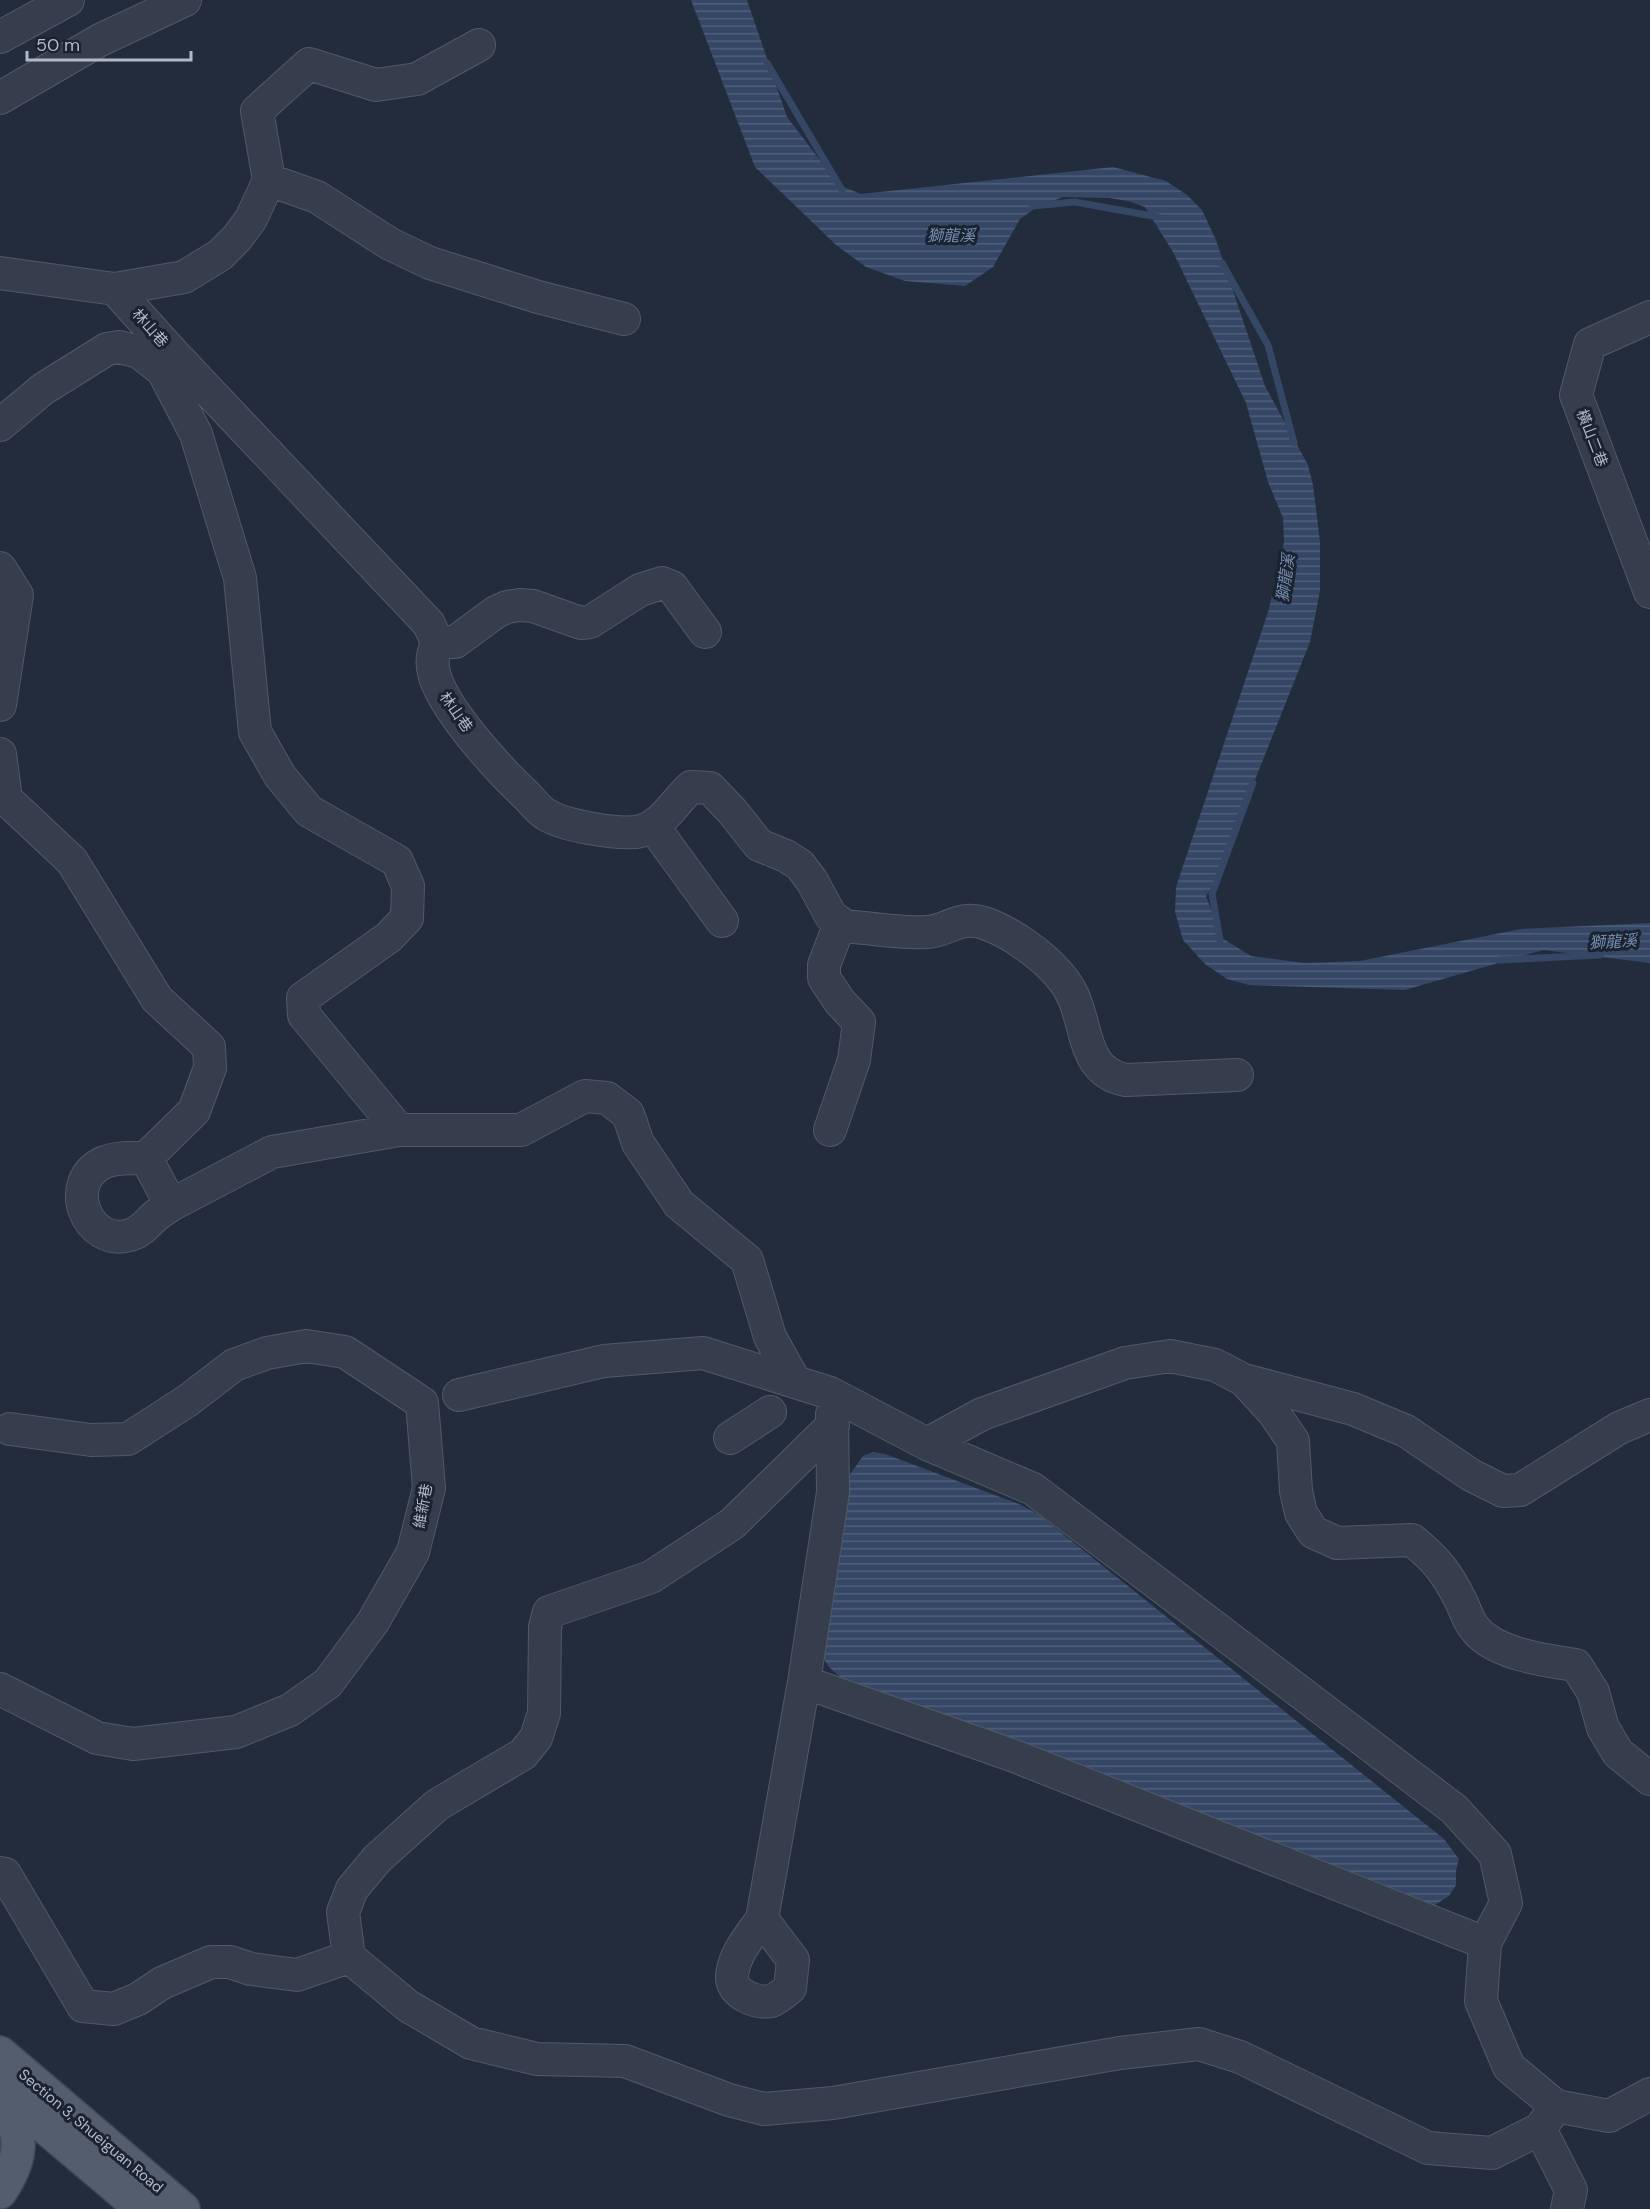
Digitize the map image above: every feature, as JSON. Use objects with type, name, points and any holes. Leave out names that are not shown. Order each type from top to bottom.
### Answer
[{"type":"main road","name":"Section 3, Shueiguan Road","points":[[0,2053],[183,2209]]},
{"type":"main road","name":"Section 3, Shueiguan Road","points":[[0,2089],[142,2209]]},
{"type":"main road","points":[[0,2096],[12,2115],[19,2139],[12,2173],[0,2192]]},
{"type":"street","points":[[0,37],[68,0]]},
{"type":"street","points":[[0,73],[90,23],[137,0]]},
{"type":"street","points":[[0,98],[100,40],[185,0]]},
{"type":"street","points":[[479,45],[417,79],[376,85],[309,64],[257,111],[269,180],[317,197],[390,244],[430,263],[538,297],[624,319]]},
{"type":"street","name":"林山巷","points":[[0,273],[115,289],[184,277],[220,255],[237,238],[251,219],[269,180]]},
{"type":"street","name":"林山巷","points":[[115,289],[429,624],[437,642],[432,656],[434,673],[442,694],[502,772],[546,814],[582,828],[636,832],[653,826]]},
{"type":"street","name":"橫山二巷","points":[[1650,317],[1590,344],[1576,396],[1650,592]]},
{"type":"street","points":[[0,425],[43,389],[107,349],[119,347],[139,352],[162,371],[196,434],[240,578],[255,732],[280,776],[309,811],[397,861],[408,886],[407,918],[389,937],[303,998],[304,1015],[399,1130]]},
{"type":"street","points":[[0,568],[17,595],[0,705]]},
{"type":"street","points":[[437,642],[455,642],[496,612],[520,605],[533,606],[581,623],[590,622],[640,590],[662,583],[672,587],[705,632]]},
{"type":"street","points":[[0,754],[6,799],[72,861],[157,999],[208,1047],[210,1068],[194,1111],[146,1158],[117,1159],[97,1166],[83,1184],[81,1194],[85,1216],[100,1231],[119,1237],[139,1232],[171,1205],[272,1152],[399,1130],[521,1131],[585,1096],[607,1098],[628,1114],[638,1143],[679,1204],[747,1260],[770,1337],[795,1382]]},
{"type":"street","points":[[722,921],[653,826],[691,787],[710,788],[759,844],[800,865],[812,881],[831,916],[845,926],[928,932],[965,921],[983,923],[1005,933],[1037,954],[1071,992],[1094,1060],[1102,1069],[1116,1078],[1126,1080],[1237,1075]]},
{"type":"street","points":[[830,1130],[854,1060],[859,1022],[840,1002],[824,978],[824,965],[837,931],[845,926]]},
{"type":"street","points":[[146,1158],[171,1205]]},
{"type":"street","name":"維新巷","points":[[0,1689],[97,1738],[132,1744],[236,1732],[290,1710],[328,1683],[373,1622],[413,1552],[429,1488],[422,1403],[345,1352],[306,1346],[267,1353],[234,1365],[187,1401],[128,1439],[91,1440],[3,1430]]},
{"type":"street","points":[[459,1395],[604,1361],[703,1353],[830,1393],[927,1444],[1033,1489],[1454,1809],[1495,1854],[1506,1903],[1485,1943],[1481,2001],[1509,2067],[1548,2118],[1571,2190],[1567,2209]]},
{"type":"street","points":[[927,1444],[981,1414],[1125,1363],[1170,1356],[1215,1365],[1244,1380],[1353,1409],[1406,1431],[1471,1475],[1503,1491],[1521,1490],[1619,1428],[1650,1415]]},
{"type":"street","points":[[1244,1380],[1274,1413],[1293,1441],[1296,1491],[1301,1513],[1313,1532],[1337,1543],[1412,1540],[1435,1559],[1449,1578],[1476,1631],[1500,1648],[1537,1660],[1576,1665],[1593,1692],[1603,1728],[1618,1753],[1650,1779]]},
{"type":"street","points":[[762,1919],[804,1682],[833,1492],[830,1393]]},
{"type":"street","points":[[730,1438],[770,1412]]},
{"type":"street","points":[[832,1425],[732,1524],[651,1577],[549,1612],[545,1627],[544,1713],[536,1738],[523,1754],[437,1805],[377,1859],[352,1889],[343,1912],[349,1957],[408,2006],[471,2043],[537,2059],[624,2061],[729,2100],[764,2109],[833,2103],[1120,2053],[1199,2044],[1240,2057],[1428,2148],[1492,2153],[1548,2118],[1609,2116],[1650,2094]]},
{"type":"street","points":[[804,1682],[1017,1757],[1485,1943]]},
{"type":"street","points":[[0,1873],[5,1874],[83,2006],[114,2009],[138,1999],[162,1983],[211,1962],[230,1962],[251,1968],[297,1975],[349,1957]]},
{"type":"water","name":"獅龍溪","points":[[691,0],[747,0],[787,117],[839,185],[861,194],[1113,167],[1166,181],[1187,195],[1202,210],[1216,240],[1265,386],[1308,465],[1313,485],[1320,542],[1320,591],[1310,642],[1213,885],[1206,896],[1222,938],[1251,956],[1304,963],[1360,961],[1521,929],[1650,923],[1650,963],[1543,950],[1405,990],[1249,985],[1227,979],[1205,964],[1183,940],[1175,912],[1176,887],[1269,609],[1284,542],[1283,518],[1268,482],[1246,403],[1173,252],[1145,207],[1109,198],[1063,197],[1037,207],[1020,219],[993,267],[965,286],[905,281],[866,267],[836,245],[755,167]]},
{"type":"water","points":[[873,1452],[885,1454],[1019,1504],[1038,1514],[1444,1839],[1459,1859],[1456,1885],[1449,1896],[1435,1905],[1414,1904],[843,1679],[827,1664],[823,1655],[823,1642],[849,1476],[863,1456]]},
{"type":"waterway","name":"獅龍溪","points":[[767,63],[842,190]]},
{"type":"waterway","name":"獅龍溪","points":[[1032,206],[1075,202],[1158,217]]},
{"type":"waterway","name":"獅龍溪","points":[[1222,263],[1268,345],[1294,443]]},
{"type":"waterway","name":"獅龍溪","points":[[1220,940],[1212,894],[1253,783]]},
{"type":"waterway","name":"獅龍溪","points":[[1500,960],[1600,955]]}]
